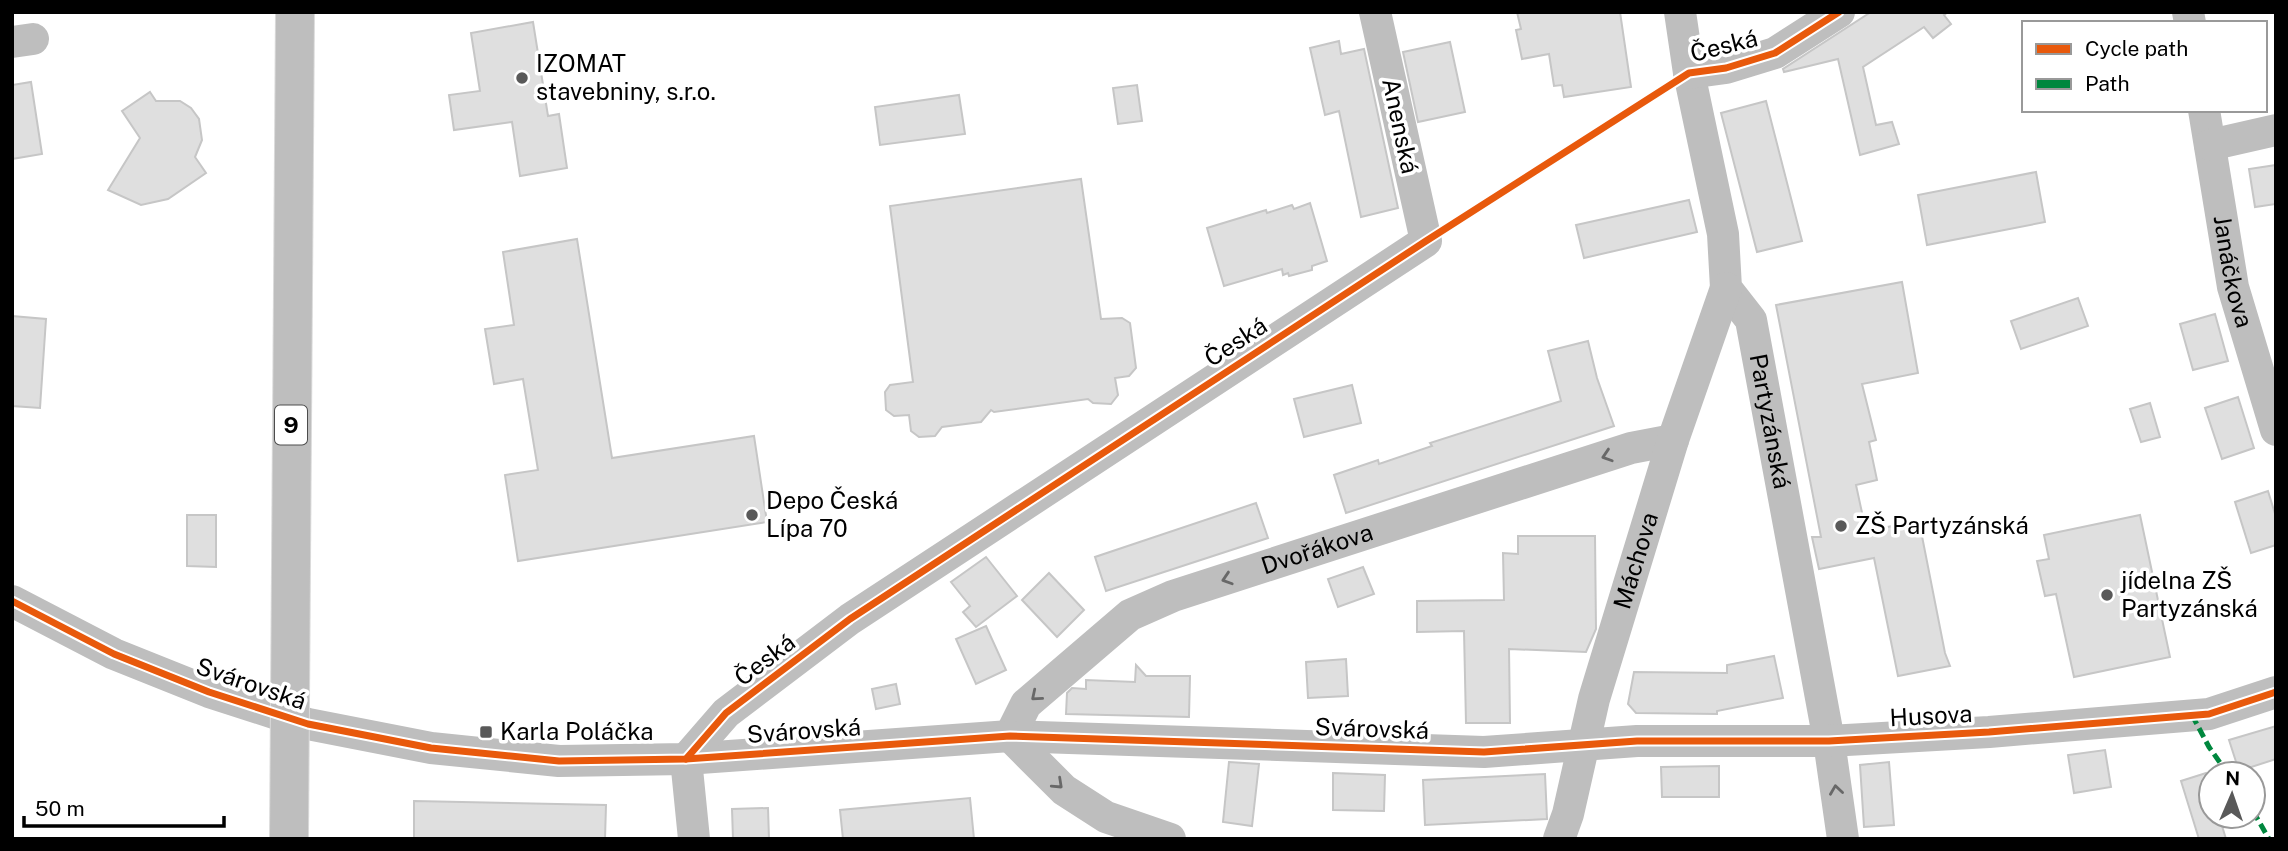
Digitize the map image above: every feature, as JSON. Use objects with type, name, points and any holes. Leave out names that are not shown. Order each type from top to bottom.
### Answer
[{"type":"main road","name":"9","points":[[289,839],[295,12]]},
{"type":"street","name":"Anenská","points":[[1375,12],[1426,241]]},
{"type":"street","points":[[1681,12],[1689,74],[1723,234],[1726,288]]},
{"type":"street","name":"Česká","points":[[1689,74],[1726,68],[1775,53],[1839,12]]},
{"type":"street","name":"Janáčkova","points":[[2204,112],[2233,287],[2276,430]]},
{"type":"street","points":[[2210,145],[2276,130]]},
{"type":"street","name":"Česká","points":[[686,759],[726,713],[850,619],[1426,241]]},
{"type":"street","name":"Máchova","points":[[1559,839],[1568,814],[1594,699],[1673,440],[1726,288]]},
{"type":"street","name":"Partyzánská","points":[[1726,288],[1751,320],[1829,741],[1843,839]]},
{"type":"street","name":"Dvořákova","points":[[1010,736],[1026,704],[1130,615],[1162,601],[1631,448],[1673,440]]},
{"type":"street","name":"Svárovská","points":[[12,601],[114,653],[209,692],[308,724],[430,748],[559,761],[686,759],[1010,736],[1484,752],[1584,745]]},
{"type":"street","name":"Husova","points":[[1584,745],[1637,741],[1829,741],[1989,732],[2208,714],[2276,692]]},
{"type":"street","points":[[1010,736],[1064,790],[1106,817],[1170,839]]},
{"type":"street","points":[[686,759],[694,839]]},
{"type":"building","points":[[1517,12],[1620,12],[1631,87],[1564,97],[1562,85],[1554,86],[1549,54],[1522,59],[1516,30],[1521,29]]},
{"type":"building","points":[[1871,12],[1948,12],[1944,15],[1951,24],[1933,38],[1924,27],[1863,67],[1876,125],[1892,122],[1899,144],[1860,155],[1838,59],[1784,72],[1783,69]]},
{"type":"building","points":[[533,22],[548,116],[559,114],[567,168],[520,176],[512,122],[454,130],[449,95],[480,91],[471,33]]},
{"type":"building","points":[[1339,41],[1341,54],[1364,49],[1398,208],[1361,217],[1339,111],[1325,115],[1310,48]]},
{"type":"building","points":[[1450,42],[1465,112],[1418,122],[1403,52]]},
{"type":"building","points":[[31,82],[42,154],[12,159],[12,85]]},
{"type":"building","points":[[1137,85],[1142,121],[1118,124],[1113,88]]},
{"type":"building","points":[[150,92],[156,101],[180,101],[191,108],[199,119],[202,140],[195,157],[206,173],[168,199],[141,205],[108,190],[140,138],[122,111]]},
{"type":"building","points":[[959,95],[965,134],[880,145],[875,107]]},
{"type":"building","points":[[1766,101],[1802,241],[1757,252],[1721,113]]},
{"type":"building","points":[[2276,165],[2276,204],[2255,207],[2249,169]]},
{"type":"building","points":[[2036,172],[2045,222],[1927,245],[1918,195]]},
{"type":"building","points":[[1081,179],[1101,319],[1122,318],[1130,323],[1136,368],[1129,376],[1115,378],[1118,395],[1111,404],[1093,403],[1088,399],[994,412],[991,410],[981,422],[942,427],[935,436],[919,437],[911,431],[909,415],[894,416],[886,410],[885,392],[890,385],[913,382],[890,206]]},
{"type":"building","points":[[1689,200],[1697,232],[1584,258],[1576,225]]},
{"type":"building","points":[[1310,203],[1327,261],[1312,266],[1312,270],[1289,276],[1288,273],[1283,275],[1282,269],[1224,286],[1207,228],[1266,210],[1267,213],[1292,205],[1294,209]]},
{"type":"building","points":[[577,239],[612,458],[754,436],[767,522],[518,561],[505,475],[538,470],[523,379],[494,384],[485,329],[514,325],[503,252]]},
{"type":"building","points":[[1902,282],[1918,373],[1862,384],[1876,440],[1869,442],[1877,480],[1856,485],[1866,531],[1919,521],[1945,653],[1950,666],[1898,676],[1874,558],[1819,569],[1812,537],[1821,537],[1776,305]]},
{"type":"building","points":[[2078,298],[2088,326],[2021,349],[2011,321]]},
{"type":"building","points":[[2215,314],[2228,361],[2193,370],[2180,324]]},
{"type":"building","points":[[12,316],[46,319],[40,408],[12,406]]},
{"type":"building","points":[[1588,341],[1597,378],[1614,426],[1346,513],[1334,475],[1378,460],[1379,464],[1432,446],[1430,443],[1561,401],[1548,351]]},
{"type":"building","points":[[1352,385],[1361,423],[1304,437],[1294,399]]},
{"type":"building","points":[[2238,397],[2254,448],[2222,459],[2205,408]]},
{"type":"building","points":[[2150,403],[2160,437],[2141,442],[2130,409]]},
{"type":"building","points":[[2268,491],[2276,517],[2276,545],[2251,553],[2235,502]]},
{"type":"building","points":[[1256,503],[1268,538],[1106,591],[1095,557]]},
{"type":"building","points":[[187,515],[216,515],[216,567],[187,566]]},
{"type":"building","name":"jídelna ZŠ Partyzánská","points":[[2140,515],[2170,657],[2074,677],[2056,594],[2045,596],[2037,561],[2049,559],[2044,535]]},
{"type":"building","points":[[1518,536],[1595,536],[1596,629],[1586,652],[1509,649],[1510,723],[1466,723],[1464,631],[1417,632],[1417,601],[1504,600],[1503,553],[1518,554]]},
{"type":"building","points":[[986,557],[1017,596],[976,627],[963,612],[970,606],[951,582]]},
{"type":"building","points":[[1363,567],[1374,594],[1338,607],[1328,579]]},
{"type":"building","points":[[1049,573],[1084,610],[1057,637],[1022,600]]},
{"type":"building","points":[[986,626],[1006,670],[976,684],[956,639]]},
{"type":"building","points":[[1774,656],[1783,698],[1717,711],[1717,714],[1636,713],[1628,704],[1634,672],[1727,673],[1727,665]]},
{"type":"building","points":[[1346,659],[1348,696],[1308,698],[1306,662]]},
{"type":"building","points":[[1136,665],[1146,676],[1190,676],[1189,717],[1066,714],[1067,693],[1072,688],[1086,689],[1086,680],[1135,682]]},
{"type":"building","points":[[896,684],[900,704],[876,709],[872,689]]},
{"type":"building","points":[[2276,726],[2276,759],[2267,762],[2235,760],[2229,740]]},
{"type":"building","points":[[2105,750],[2111,787],[2074,793],[2068,755]]},
{"type":"building","points":[[1229,762],[1259,764],[1252,826],[1223,822]]},
{"type":"building","points":[[1889,762],[1894,825],[1864,827],[1860,765]]},
{"type":"building","points":[[1719,766],[1719,797],[1662,797],[1661,767]]},
{"type":"building","points":[[1333,773],[1385,775],[1384,811],[1333,810]]},
{"type":"building","points":[[1545,774],[1547,819],[1425,825],[1423,780]]},
{"type":"building","points":[[2197,776],[2197,830],[2223,830],[2226,839],[2199,839],[2181,781]]},
{"type":"building","points":[[970,798],[974,839],[843,839],[840,810]]},
{"type":"building","points":[[414,801],[606,805],[605,839],[414,839]]},
{"type":"building","points":[[768,808],[769,839],[733,839],[732,809]]},
{"type":"marked path","points":[[2192,715],[2218,760]]},
{"type":"marked path","points":[[2264,830],[2269,839]]},
{"type":"cycle path","points":[[686,759],[726,713],[850,619],[1426,241],[1689,73],[1726,68],[1775,53],[1839,12]]},
{"type":"cycle path","points":[[12,601],[114,654],[209,692],[308,724],[431,748],[559,761],[686,759],[1010,736],[1484,752],[1637,741],[1829,741],[1989,732],[2209,714],[2276,692]]},
{"type":"place","name":"IZOMAT stavebniny, s.r.o.","points":[[522,78]]},
{"type":"place","name":"Depo Česká Lípa 70","points":[[752,515]]},
{"type":"place","name":"ZŠ Partyzánská","points":[[1841,526]]},
{"type":"place","name":"jídelna ZŠ Partyzánská","points":[[2107,595]]},
{"type":"place","name":"Karla Poláčka","points":[[486,732]]}]
